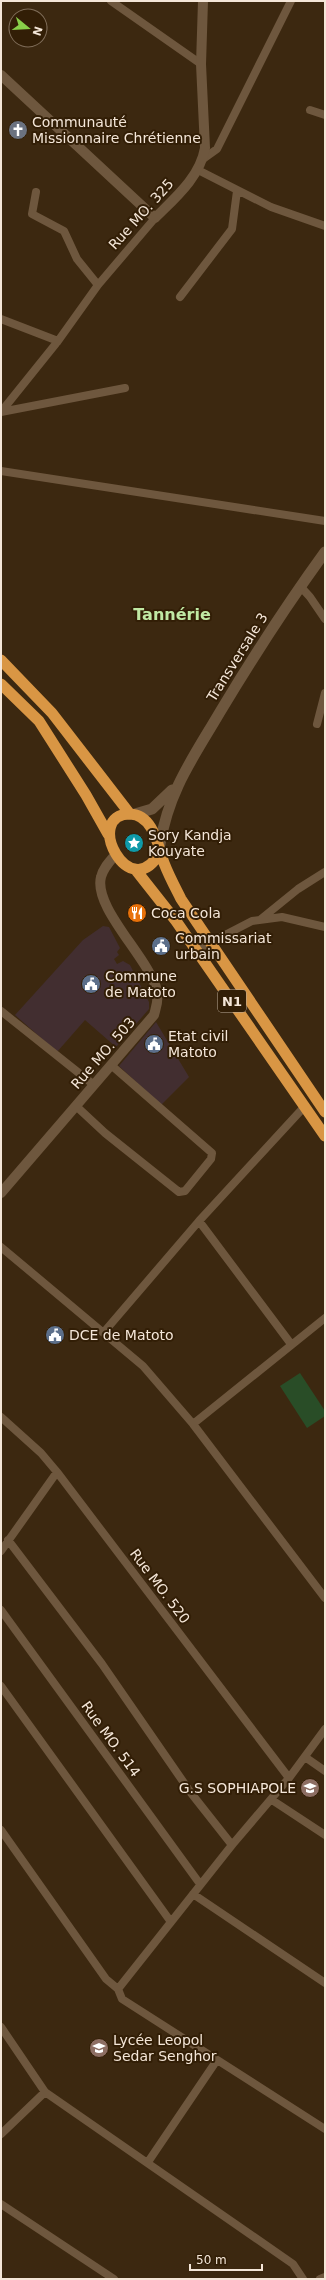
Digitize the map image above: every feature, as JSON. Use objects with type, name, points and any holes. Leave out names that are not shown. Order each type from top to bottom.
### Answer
[{"type":"highway","points":[[1,660],[52,713],[133,814],[146,822],[160,848],[155,861],[149,865],[136,869],[122,862],[116,854],[108,834],[86,795],[39,722],[1,684]]},
{"type":"highway","points":[[108,834],[117,818],[133,814]]},
{"type":"highway","name":"N1","points":[[160,848],[181,899],[325,1112]]},
{"type":"highway","name":"N1","points":[[136,869],[196,950],[325,1136]]},
{"type":"main road","name":"Transversale 3","points":[[160,848],[169,804],[179,782],[231,694],[300,586],[325,552]]},
{"type":"main road","name":"Transversale 3","points":[[133,814],[152,809],[179,782]]},
{"type":"street","points":[[111,1],[201,64]]},
{"type":"street","name":"Rue MO. 325","points":[[1,412],[58,341],[98,285],[198,170],[203,159],[205,148],[201,64],[203,1]]},
{"type":"street","points":[[203,159],[217,149],[291,1]]},
{"type":"street","points":[[1,75],[155,218]]},
{"type":"street","points":[[310,110],[325,115]]},
{"type":"street","points":[[198,170],[271,207],[325,226]]},
{"type":"street","points":[[180,297],[232,230],[237,190]]},
{"type":"street","points":[[36,192],[32,214],[64,231],[77,259],[98,285]]},
{"type":"street","points":[[1,319],[58,341]]},
{"type":"street","points":[[1,412],[125,388]]},
{"type":"street","points":[[1,471],[325,522]]},
{"type":"street","points":[[300,586],[310,597],[325,619]]},
{"type":"street","points":[[317,724],[325,693]]},
{"type":"street","name":"Rue MO. 503","points":[[1,1193],[154,1015],[158,1003],[157,990],[150,975],[111,914],[100,889],[101,877],[107,864],[116,854]]},
{"type":"street","points":[[260,920],[298,889],[325,872]]},
{"type":"street","points":[[196,950],[252,921],[282,916],[325,927]]},
{"type":"street","points":[[1,1011],[94,1085]]},
{"type":"street","points":[[76,1106],[105,1133],[178,1192],[185,1191],[211,1159],[212,1153],[111,1065]]},
{"type":"street","points":[[104,1332],[199,1221],[305,1106]]},
{"type":"street","points":[[199,1221],[291,1344]]},
{"type":"street","points":[[1,1247],[143,1366],[193,1424],[325,1598]]},
{"type":"street","points":[[193,1424],[325,1318]]},
{"type":"street","name":"Rue MO. 520","points":[[1,1417],[42,1453],[289,1778]]},
{"type":"street","points":[[1,1551],[57,1472]]},
{"type":"street","points":[[8,1540],[102,1664],[191,1793],[232,1845]]},
{"type":"street","name":"Rue MO. 514","points":[[1,1610],[200,1884]]},
{"type":"street","points":[[1,1686],[171,1922]]},
{"type":"street","points":[[118,1989],[200,1884],[272,1800],[325,1730]]},
{"type":"street","points":[[305,1757],[325,1771]]},
{"type":"street","points":[[272,1800],[325,1835]]},
{"type":"street","points":[[1,1830],[106,1980],[118,1989],[122,1999],[325,2129]]},
{"type":"street","points":[[192,1894],[325,1983]]},
{"type":"street","points":[[1,2027],[45,2092],[293,2264],[302,2279]]},
{"type":"street","points":[[148,2162],[217,2060]]},
{"type":"street","points":[[1,2134],[45,2092]]},
{"type":"street","points":[[1,2204],[114,2279]]},
{"type":"street","points":[[320,2279],[325,2277]]},
{"type":"shaded area","name":"Commune de Matoto","points":[[103,926],[109,927],[120,948],[117,952],[119,955],[114,959],[117,964],[123,961],[130,965],[149,1002],[149,1009],[116,1047],[85,1020],[57,1052],[15,1015],[83,940]]},
{"type":"shaded area","name":"Etat civil Matoto","points":[[156,1022],[189,1077],[161,1105],[119,1066]]},
{"type":"green space","points":[[300,1373],[325,1411],[325,1416],[307,1428],[280,1386]]},
{"type":"place","name":"Communauté Missionnaire Chrétienne","points":[[18,130]]},
{"type":"place","name":"Sory Kandja Kouyate","points":[[134,843]]},
{"type":"place","name":"Coca Cola","points":[[137,913]]},
{"type":"place","name":"Commissariat urbain","points":[[161,946]]},
{"type":"place","name":"Commune de Matoto","points":[[91,984]]},
{"type":"place","name":"Etat civil Matoto","points":[[154,1044]]},
{"type":"place","name":"DCE de Matoto","points":[[55,1335]]},
{"type":"place","name":"G.S SOPHIAPOLE","points":[[310,1788]]},
{"type":"place","name":"Lycée Leopol Sedar Senghor","points":[[99,2048]]},
{"type":"district","name":"Tannérie","points":[[172,614]]}]
